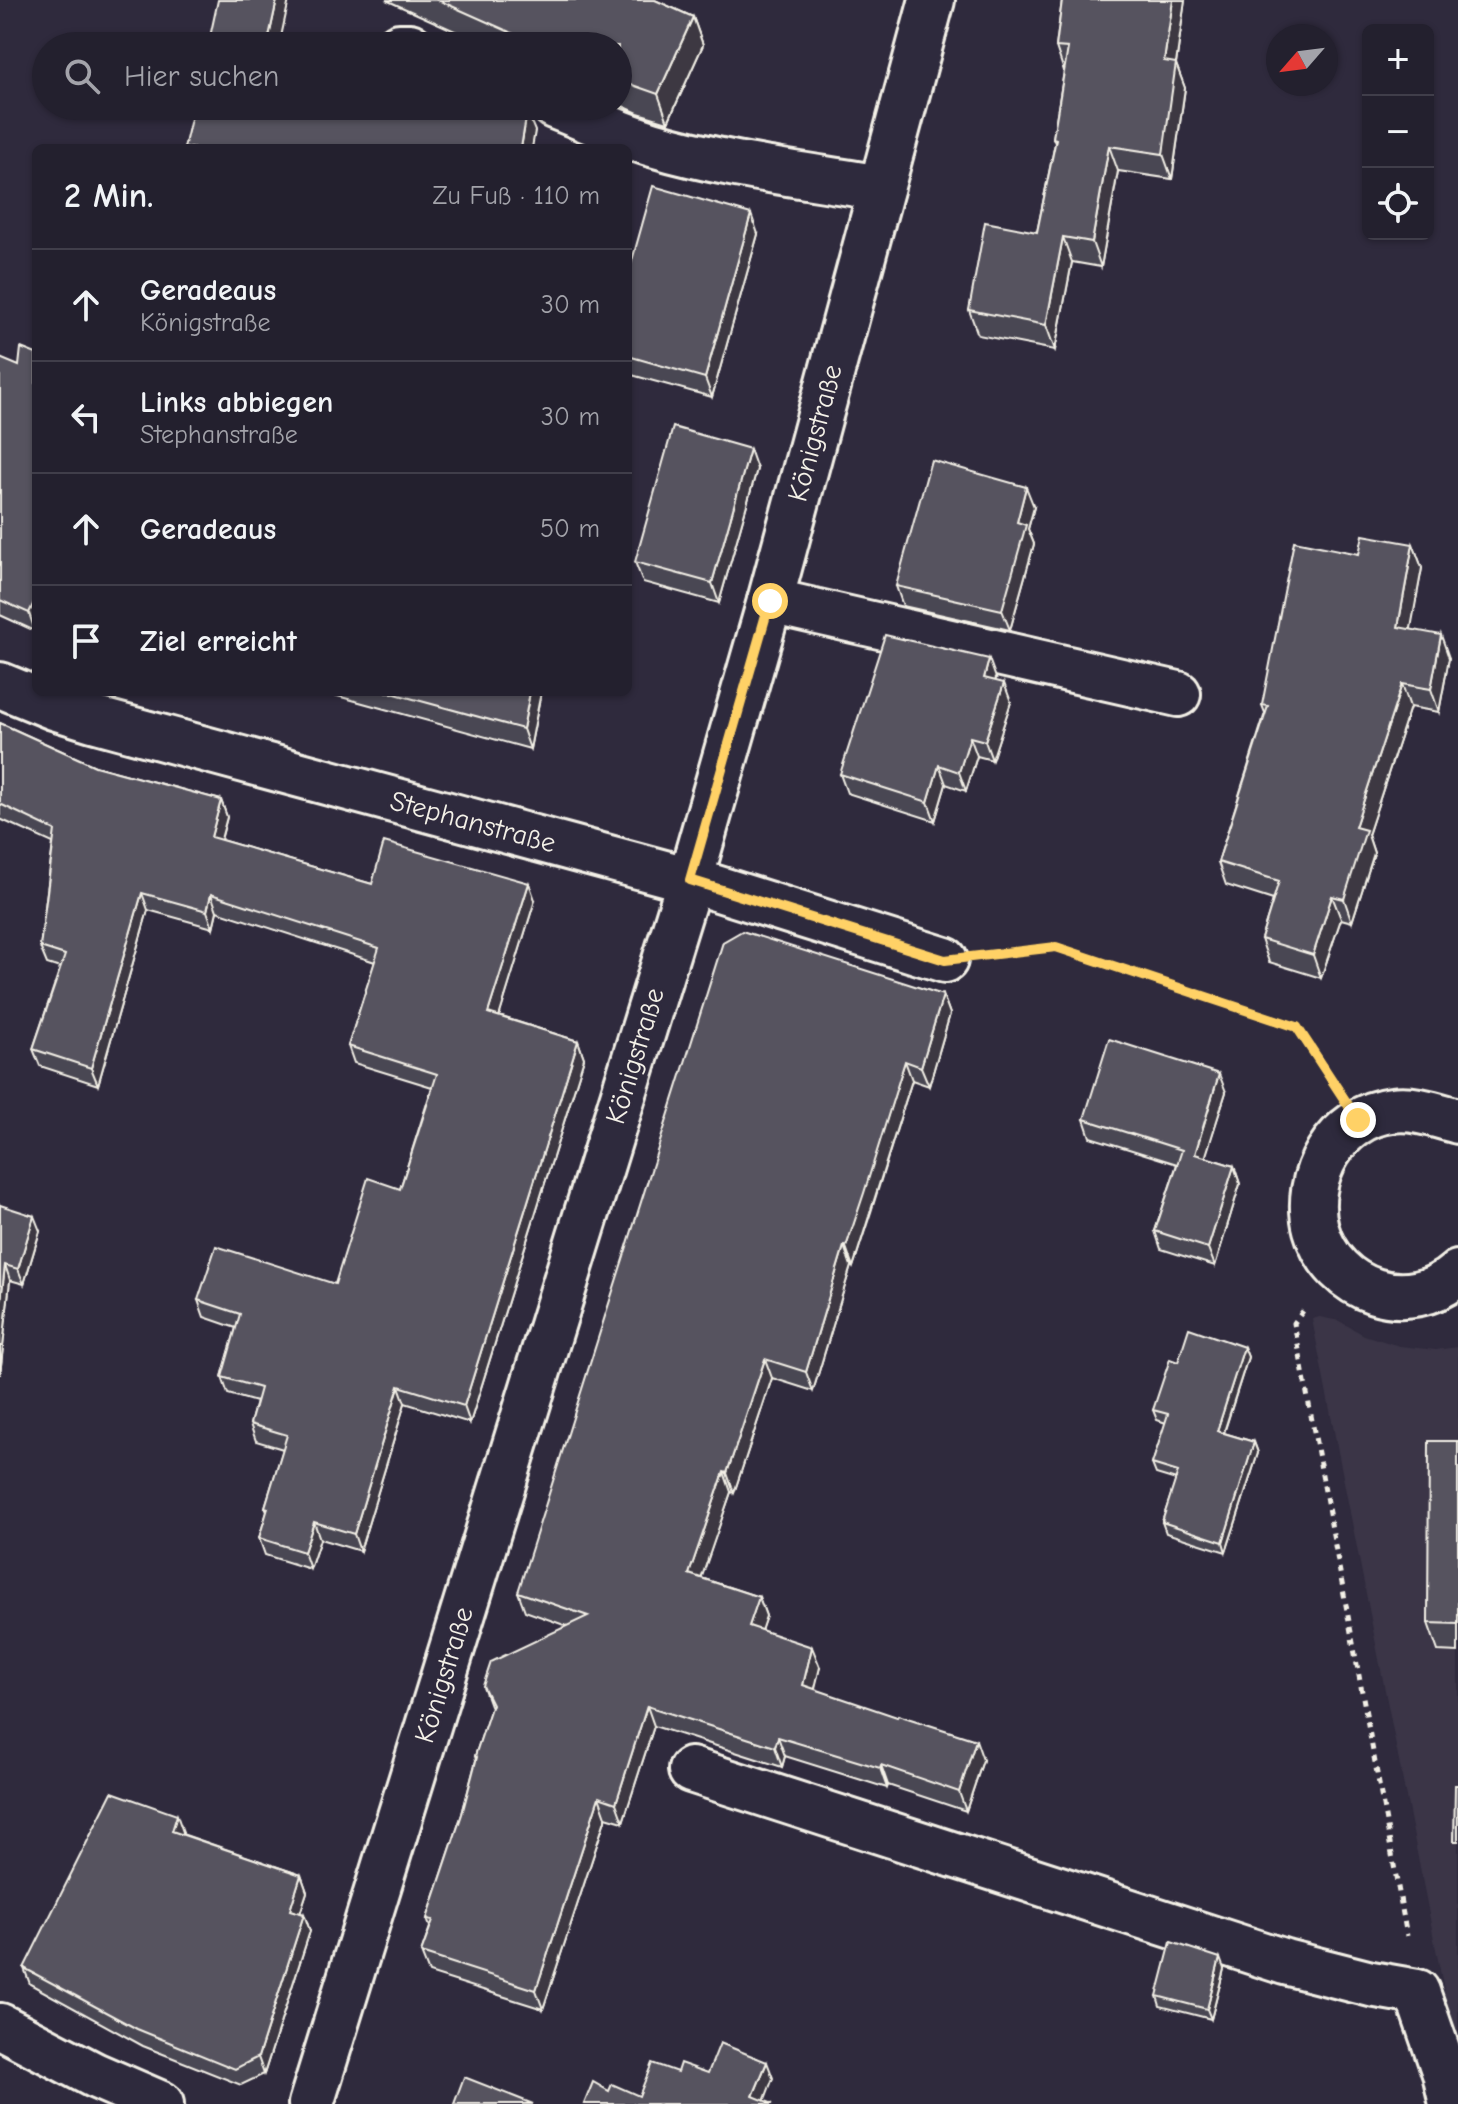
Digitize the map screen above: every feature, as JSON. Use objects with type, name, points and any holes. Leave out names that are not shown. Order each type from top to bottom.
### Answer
[{"type":"street","name":"Königstraße","points":[[311,2104],[690,880],[770,601],[932,0]]},
{"type":"street","points":[[588,120],[653,144],[751,166],[881,188]]},
{"type":"street","points":[[770,601],[1178,694]]},
{"type":"street","name":"Stephanstraße","points":[[0,685],[54,707],[135,731],[690,880],[945,960]]},
{"type":"street","points":[[1458,1121],[1407,1109],[1390,1110],[1358,1120],[1337,1138],[1328,1151],[1315,1187],[1313,1208],[1316,1229],[1325,1250],[1337,1266],[1356,1282],[1375,1292],[1400,1296],[1421,1294],[1440,1286],[1458,1273]]},
{"type":"street","points":[[691,1770],[1285,1962],[1417,1992],[1445,2073],[1452,2104]]},
{"type":"street","points":[[0,2026],[94,2075],[161,2104]]},
{"type":"path","points":[[945,960],[1056,947],[1297,1027],[1358,1120]]},
{"type":"path","points":[[1337,1266],[1294,1323],[1417,1992]]},
{"type":"shaded area","points":[[1320,1317],[1339,1321],[1364,1335],[1399,1346],[1436,1350],[1458,1347],[1458,2061],[1312,1319]]},
{"type":"building","points":[[218,0],[277,0],[270,32],[211,32]]},
{"type":"building","points":[[438,0],[655,0],[693,17],[658,94],[632,85],[632,32],[510,32]]},
{"type":"building","points":[[1062,0],[1173,0],[1164,61],[1176,63],[1163,154],[1109,146],[1092,242],[1063,237],[1046,325],[969,310],[985,222],[1037,232],[1056,139],[1053,138],[1068,48],[1056,47]]},
{"type":"building","points":[[191,120],[526,120],[522,144],[185,144]]},
{"type":"building","points":[[653,186],[751,214],[705,378],[632,357],[632,261]]},
{"type":"building","points":[[21,348],[32,352],[32,607],[29,613],[0,600],[0,358],[19,366]]},
{"type":"building","points":[[673,427],[750,449],[712,583],[635,562]]},
{"type":"building","points":[[931,460],[1026,487],[1017,522],[1026,525],[1002,610],[896,586]]},
{"type":"building","points":[[1363,535],[1413,544],[1398,627],[1441,635],[1431,689],[1402,684],[1355,827],[1366,830],[1344,899],[1332,896],[1313,955],[1261,939],[1279,881],[1218,862],[1268,706],[1262,705],[1294,541],[1359,554]]},
{"type":"building","points":[[885,635],[989,659],[984,678],[1004,683],[985,741],[970,737],[959,772],[939,765],[928,802],[840,774]]},
{"type":"building","points":[[403,696],[529,696],[523,729]]},
{"type":"building","points":[[0,723],[95,766],[221,800],[211,837],[372,884],[384,842],[529,883],[488,1013],[578,1041],[464,1406],[399,1386],[354,1534],[314,1522],[304,1552],[259,1538],[287,1435],[250,1424],[260,1388],[222,1377],[240,1314],[198,1300],[216,1246],[335,1284],[368,1178],[400,1189],[437,1074],[348,1046],[379,948],[211,894],[207,911],[142,893],[91,1068],[33,1049],[65,955],[40,947],[55,830],[0,804]]},
{"type":"building","points":[[742,931],[943,995],[921,1067],[905,1061],[806,1372],[765,1359],[689,1574],[759,1597],[749,1626],[812,1647],[803,1685],[976,1740],[959,1792],[881,1765],[880,1768],[778,1737],[775,1747],[647,1706],[616,1803],[599,1797],[536,1990],[421,1953],[433,1920],[427,1919],[462,1814],[475,1756],[492,1704],[483,1686],[491,1662],[588,1616],[518,1592],[723,942]]},
{"type":"building","points":[[1109,1039],[1219,1074],[1195,1154],[1234,1166],[1208,1248],[1155,1231],[1182,1150],[1084,1119]]},
{"type":"building","points":[[0,1205],[34,1216],[18,1269],[5,1265],[0,1310]]},
{"type":"building","points":[[1189,1328],[1244,1347],[1217,1431],[1254,1442],[1223,1542],[1162,1522],[1178,1472],[1152,1464],[1168,1414],[1153,1410],[1170,1359],[1178,1362]]},
{"type":"building","points":[[1429,1441],[1458,1441],[1458,1624],[1428,1623]]},
{"type":"building","points":[[1455,1785],[1458,1785],[1458,1841],[1454,1841]]},
{"type":"building","points":[[112,1792],[177,1815],[172,1831],[301,1875],[290,1910],[304,1914],[258,2057],[235,2069],[137,2029],[24,1968]]},
{"type":"building","points":[[1171,1942],[1220,1958],[1207,2009],[1157,1996]]},
{"type":"building","points":[[720,2043],[767,2062],[753,2096],[773,2104],[584,2104],[593,2082],[609,2091],[612,2084],[639,2096],[652,2063],[677,2072],[680,2063],[708,2073]]},
{"type":"building","points":[[464,2077],[533,2104],[454,2104]]},
{"type":"route","points":[[770,601],[690,880],[945,960],[1056,947],[1297,1027],[1358,1120]]}]
